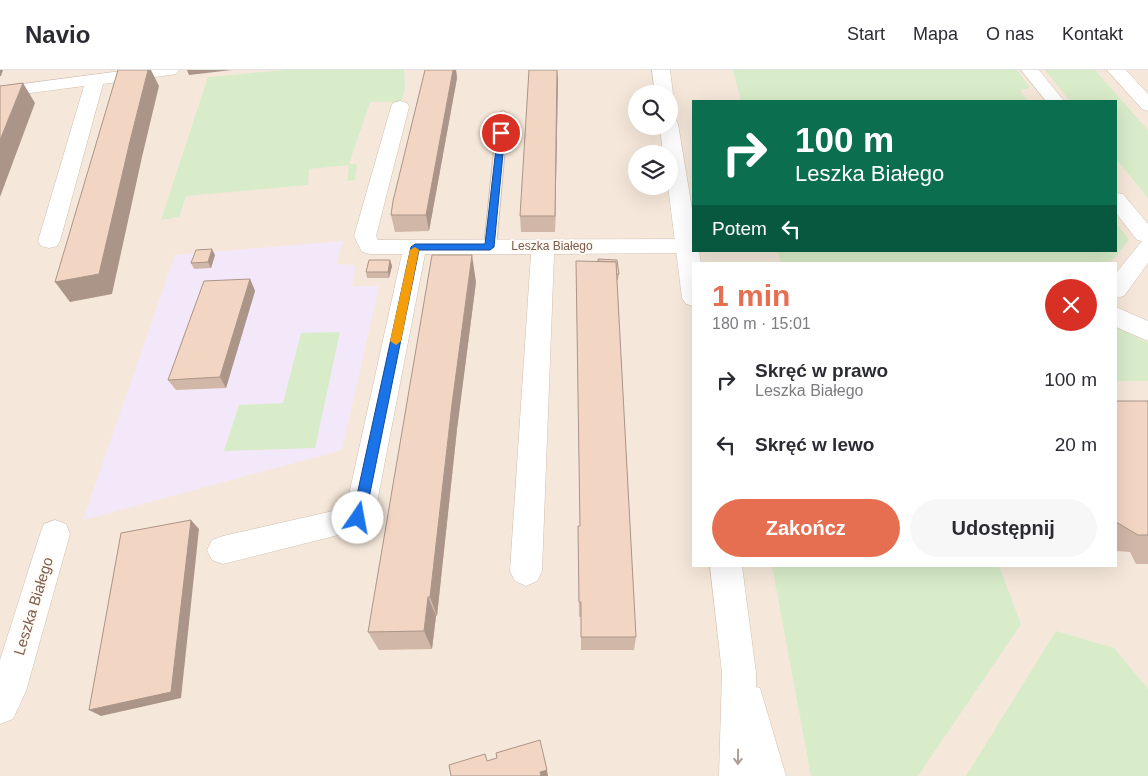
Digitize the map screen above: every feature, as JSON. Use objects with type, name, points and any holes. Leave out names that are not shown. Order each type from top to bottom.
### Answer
[{"type":"street","points":[[0,92],[170,70]]},
{"type":"street","points":[[661,70],[663,85]]},
{"type":"street","points":[[1030,70],[1054,100]]},
{"type":"street","points":[[1116,70],[1148,105]]},
{"type":"street","points":[[49,241],[94,80]]},
{"type":"street","name":"Leszka Białego","points":[[400,107],[365,236],[370,248],[686,246]]},
{"type":"street","points":[[671,135],[692,285]]},
{"type":"street","points":[[1117,200],[1147,240],[1117,288]]},
{"type":"street","points":[[526,571],[543,246]]},
{"type":"street","points":[[224,550],[358,518],[415,247]]},
{"type":"street","points":[[1117,316],[1148,332]]},
{"type":"street","name":"Leszka Białego","points":[[0,706],[8,691],[55,534]]},
{"type":"street","points":[[726,567],[739,673],[738,776]]},
{"type":"street","points":[[739,673],[767,776]]},
{"type":"lane","points":[[490,247],[503,114]]},
{"type":"shaded area","points":[[0,70],[1148,70],[1148,776],[0,776]]},
{"type":"shaded area","points":[[343,241],[336,264],[356,265],[352,286],[379,286],[342,450],[83,520],[175,255]]},
{"type":"green space","points":[[286,70],[404,70],[405,89],[401,102],[370,102],[349,164],[357,164],[355,180],[347,181],[349,165],[309,169],[308,185],[186,196],[179,217],[161,220],[208,77]]},
{"type":"green space","points":[[733,70],[1017,70],[1030,88],[1020,90],[1027,100],[741,100]]},
{"type":"green space","points":[[1045,70],[1095,70],[1148,130],[1148,198],[1117,160],[1117,100],[1069,100]]},
{"type":"green space","points":[[1117,224],[1129,240],[1111,262],[781,262],[778,252],[1117,252]]},
{"type":"green space","points":[[1117,328],[1148,343],[1148,381],[1117,381]]},
{"type":"green space","points":[[340,332],[315,448],[224,451],[239,405],[283,403],[301,333]]},
{"type":"green space","points":[[772,567],[999,567],[1021,624],[918,776],[811,776]]},
{"type":"green space","points":[[1056,631],[1114,648],[1148,689],[1148,776],[966,776]]},
{"type":"building","points":[[118,70],[148,70],[99,274],[55,282]]},
{"type":"building","points":[[425,70],[453,70],[426,215],[391,215],[393,201]]},
{"type":"building","points":[[529,70],[557,70],[555,216],[520,216]]},
{"type":"building","points":[[23,83],[0,140],[0,86]]},
{"type":"building","points":[[212,249],[208,262],[191,263],[196,250]]},
{"type":"building","points":[[432,255],[472,255],[452,404],[430,597],[428,597],[424,631],[368,632]]},
{"type":"building","points":[[598,259],[617,260],[619,274],[616,274],[616,262],[598,261]]},
{"type":"building","points":[[369,260],[390,260],[388,272],[366,272]]},
{"type":"building","points":[[576,261],[616,262],[636,637],[581,637],[581,602],[579,602],[578,526],[580,526]]},
{"type":"building","points":[[250,279],[220,377],[168,380],[204,281]]},
{"type":"building","points":[[1117,401],[1148,401],[1148,535],[1138,535],[1117,523]]},
{"type":"building","points":[[191,520],[171,692],[89,710],[121,533]]},
{"type":"building","points":[[540,740],[547,770],[540,772],[541,776],[451,776],[449,765],[485,754],[487,761],[497,758],[496,753]]},
{"type":"slow traffic","points":[[396,341],[415,250]]},
{"type":"route","points":[[358,518],[415,247],[490,247],[501,133]]}]
